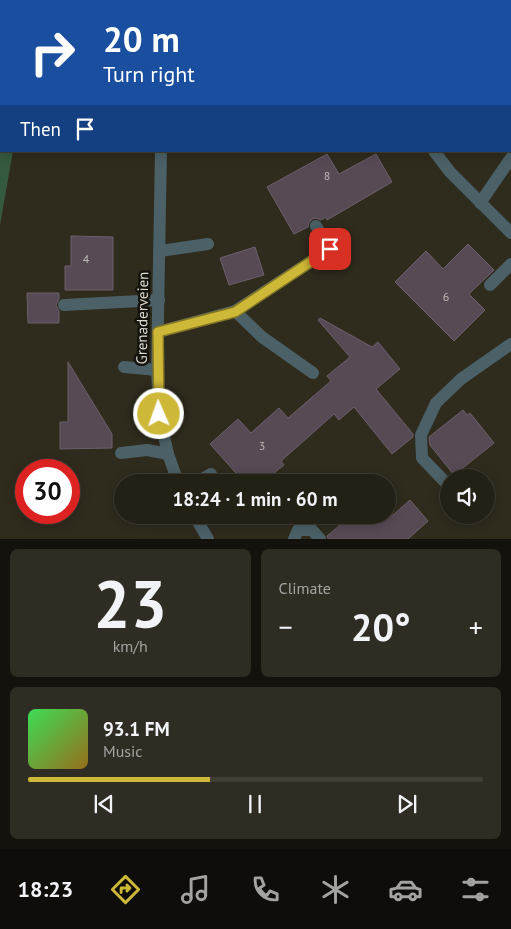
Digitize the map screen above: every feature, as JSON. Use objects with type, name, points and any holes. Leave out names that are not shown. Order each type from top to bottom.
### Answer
[{"type":"street","name":"Grenaderveien","points":[[161,152],[158,332],[159,414],[168,454],[175,474]]},
{"type":"street","points":[[435,152],[450,172],[511,233]]},
{"type":"street","points":[[480,203],[511,158]]},
{"type":"street","points":[[158,332],[235,312],[330,249],[316,226]]},
{"type":"street","points":[[160,251],[208,244]]},
{"type":"street","points":[[490,285],[511,264]]},
{"type":"street","points":[[64,305],[159,300]]},
{"type":"street","points":[[235,312],[262,338],[312,373]]},
{"type":"street","points":[[440,477],[422,458],[421,435],[436,403],[461,379],[511,344]]},
{"type":"street","points":[[124,367],[158,370]]},
{"type":"street","points":[[121,453],[147,450],[168,454]]},
{"type":"street","points":[[199,524],[208,539]]},
{"type":"street","points":[[294,539],[298,530],[312,530],[320,539]]},
{"type":"green space","points":[[0,152],[13,152],[0,225]]},
{"type":"building","points":[[327,154],[339,174],[376,154],[392,182],[327,220],[326,217],[321,220],[312,219],[308,227],[294,234],[267,187]]},
{"type":"building","points":[[71,236],[113,237],[113,290],[65,290],[65,266],[71,266]]},
{"type":"building","points":[[468,244],[494,270],[469,294],[485,310],[454,341],[395,282],[426,251],[443,269]]},
{"type":"building","points":[[255,247],[264,275],[229,285],[220,258]]},
{"type":"building","points":[[27,293],[59,293],[56,305],[59,311],[59,323],[28,323]]},
{"type":"building","points":[[320,318],[372,347],[378,342],[400,369],[376,389],[413,434],[413,437],[392,454],[354,407],[339,420],[334,414],[281,461],[284,465],[273,474],[237,474],[210,444],[238,419],[251,433],[279,408],[288,418],[331,381],[327,376],[350,357],[318,320]]},
{"type":"building","points":[[68,362],[112,434],[112,448],[60,449],[60,422],[68,422]]},
{"type":"building","points":[[463,410],[467,415],[470,413],[494,443],[462,469],[449,469],[430,445],[429,437]]},
{"type":"building","points":[[410,500],[428,521],[408,539],[328,539],[327,536],[341,524],[396,524],[396,512]]},
{"type":"route","points":[[159,414],[158,332],[235,312],[330,249]]}]
